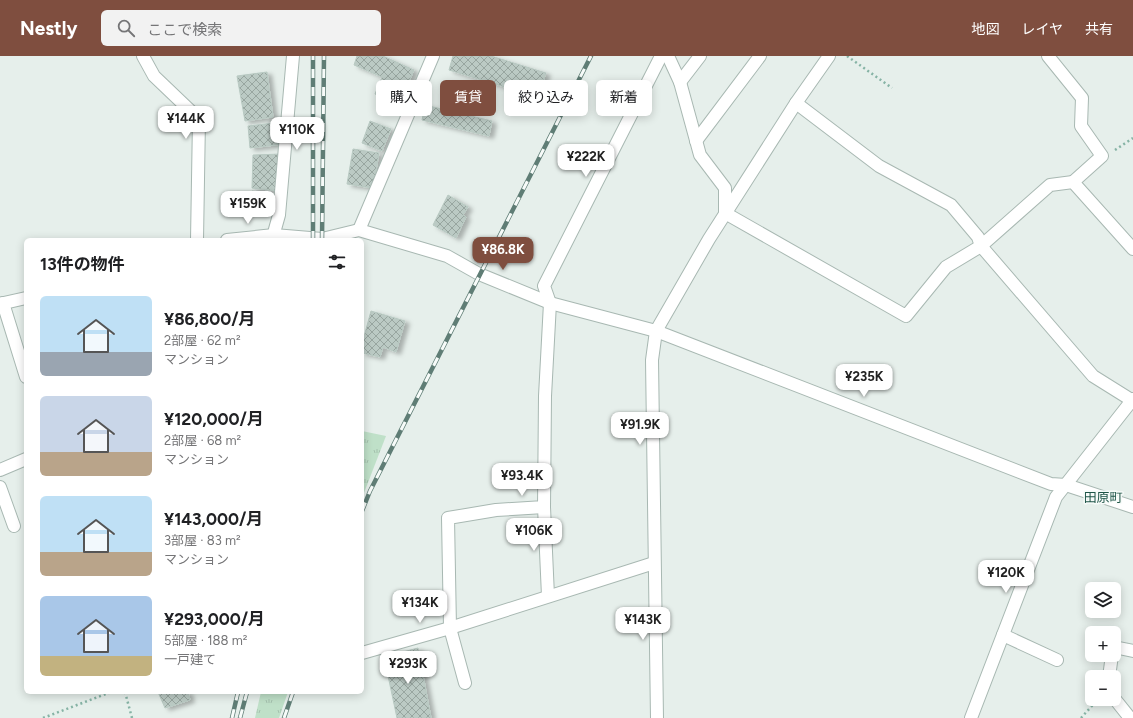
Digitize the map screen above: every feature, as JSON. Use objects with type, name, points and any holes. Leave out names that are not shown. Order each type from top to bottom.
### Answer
[{"type":"street","points":[[143,56],[154,76],[199,118],[197,238]]},
{"type":"street","points":[[273,237],[279,215],[293,56]]},
{"type":"street","points":[[359,230],[433,56]]},
{"type":"street","points":[[548,596],[544,507],[545,396],[550,302],[544,286],[660,56]]},
{"type":"street","points":[[668,56],[680,82],[700,155],[725,188],[725,213]]},
{"type":"street","points":[[680,82],[700,56]]},
{"type":"street","points":[[696,141],[760,56]]},
{"type":"street","points":[[656,718],[652,360],[656,331],[725,213],[796,103],[829,56]]},
{"type":"street","points":[[725,213],[906,316],[946,267],[981,246],[1050,185],[1073,182],[1102,156],[1081,126],[1082,98],[1048,56]]},
{"type":"street","points":[[796,103],[879,166],[952,205],[978,237],[981,246],[1093,376],[1133,400],[1056,497],[971,718]]},
{"type":"street","points":[[1073,182],[1133,249]]},
{"type":"street","points":[[326,238],[359,230],[448,256],[479,274],[550,302],[656,331],[1051,484],[1066,485],[1133,507]]},
{"type":"street","points":[[258,238],[298,238]]},
{"type":"street","points":[[24,298],[1,303],[24,371]]},
{"type":"street","points":[[0,470],[24,460]]},
{"type":"street","points":[[0,487],[14,526]]},
{"type":"street","points":[[465,683],[450,628],[448,518],[496,510],[544,507]]},
{"type":"street","points":[[364,652],[450,628],[654,563]]},
{"type":"street","points":[[1003,635],[1057,660]]},
{"type":"street","points":[[1121,648],[1133,651]]},
{"type":"street","points":[[1120,706],[1130,718]]},
{"type":"path","points":[[847,56],[892,88]]},
{"type":"path","points":[[1102,156],[1116,150],[1133,138]]},
{"type":"path","points":[[43,718],[106,694]]},
{"type":"path","points":[[126,694],[132,718]]},
{"type":"path","points":[[1080,718],[1091,706]]},
{"type":"green space","points":[[364,431],[386,436],[364,493]]},
{"type":"green space","points":[[261,694],[287,694],[279,718],[255,718]]},
{"type":"building","points":[[357,56],[383,56],[414,70],[410,80],[381,80],[382,77],[354,65]]},
{"type":"building","points":[[453,56],[491,56],[546,73],[544,80],[504,80],[504,87],[496,84],[496,80],[482,80],[449,70]]},
{"type":"building","points":[[267,72],[273,117],[245,121],[237,76]]},
{"type":"building","points":[[432,107],[440,109],[440,116],[471,116],[492,121],[489,136],[422,120],[423,116],[432,116]]},
{"type":"building","points":[[370,121],[391,129],[382,151],[362,143]]},
{"type":"building","points":[[282,122],[284,144],[250,148],[248,126]]},
{"type":"building","points":[[353,149],[379,153],[373,188],[347,184]]},
{"type":"building","points":[[280,154],[278,191],[252,188],[253,155]]},
{"type":"building","points":[[252,191],[276,194],[274,204],[251,201]]},
{"type":"building","points":[[448,195],[468,207],[463,215],[466,217],[456,238],[433,225]]},
{"type":"building","points":[[371,311],[405,321],[396,352],[383,347],[380,357],[364,353],[364,337]]},
{"type":"building","points":[[418,648],[431,718],[397,718],[384,657]]},
{"type":"building","points":[[159,694],[188,694],[190,700],[165,708]]},
{"type":"railway","points":[[313,56],[313,238]]},
{"type":"railway","points":[[322,238],[324,56]]},
{"type":"railway","points":[[364,506],[370,491],[591,56]]},
{"type":"railway","points":[[232,718],[238,694]]},
{"type":"railway","points":[[240,718],[246,694]]},
{"type":"railway","points":[[284,718],[292,694]]},
{"type":"district","name":"田原町","points":[[1103,497]]}]
